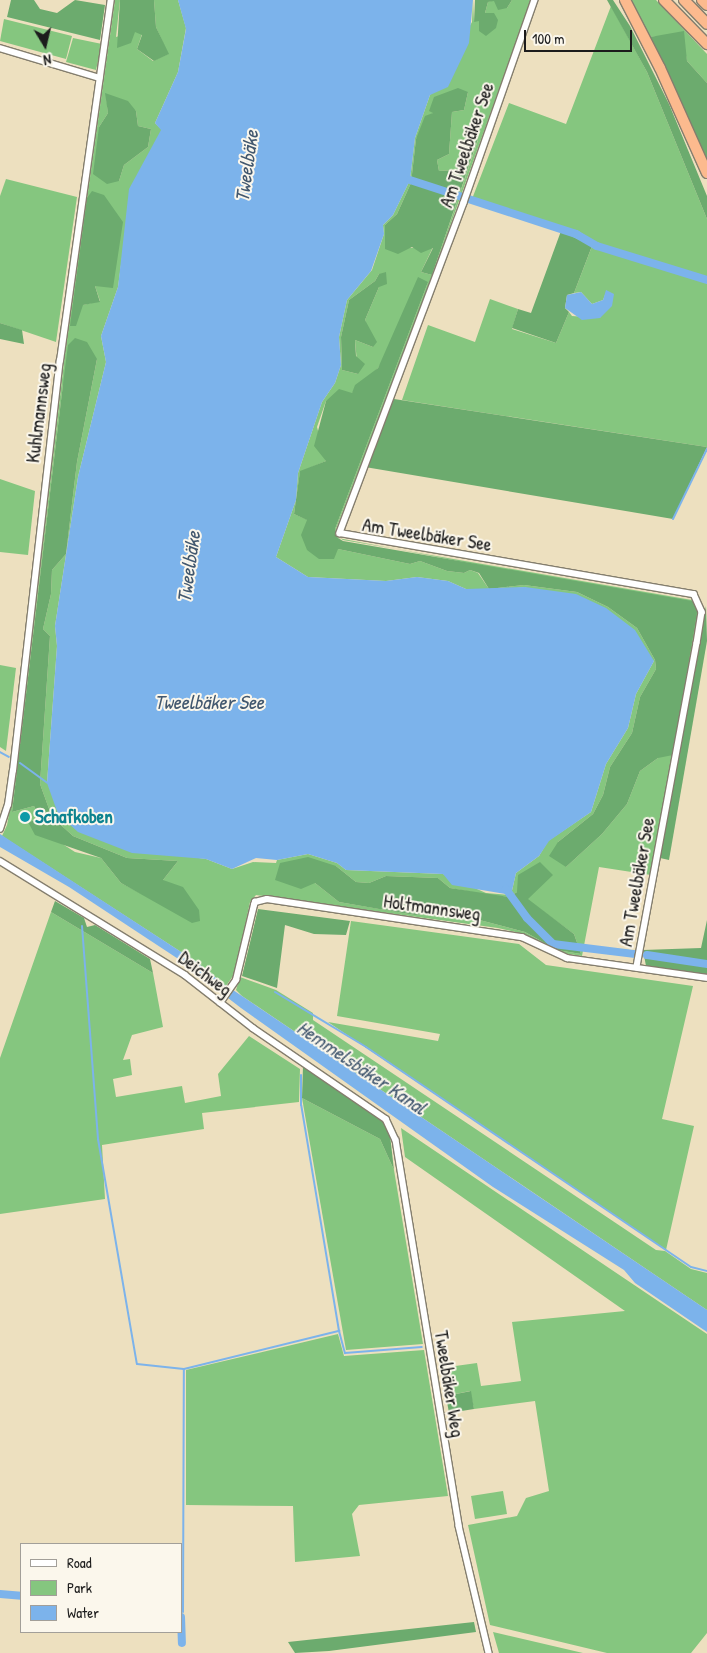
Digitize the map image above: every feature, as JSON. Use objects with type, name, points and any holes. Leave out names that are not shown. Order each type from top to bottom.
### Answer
[{"type":"highway","points":[[625,0],[660,68],[707,173]]},
{"type":"highway","points":[[664,0],[707,44]]},
{"type":"highway","points":[[684,0],[707,24]]},
{"type":"highway","points":[[702,0],[707,6]]},
{"type":"street","name":"Kuhlmannsweg","points":[[1,828],[13,771],[60,361],[112,0]]},
{"type":"street","name":"Am Tweelbäker See","points":[[535,0],[464,203],[340,534],[694,594],[702,612],[637,968]]},
{"type":"street","points":[[0,48],[100,78]]},
{"type":"street","name":"Deichweg","points":[[0,861],[185,975],[220,1003],[386,1119]]},
{"type":"street","name":"Holtmannsweg","points":[[220,1003],[236,980],[254,905],[256,902],[267,899],[522,937],[566,958],[707,978]]},
{"type":"street","name":"Tweelbäker Weg","points":[[386,1119],[396,1140],[459,1526],[490,1653]]},
{"type":"green space","points":[[11,0],[34,0],[40,9],[57,13],[75,0],[105,5],[100,40],[7,17]]},
{"type":"green space","points":[[115,0],[120,0],[116,37],[135,31],[142,34],[137,49],[153,61],[168,54],[156,27],[154,0],[178,0],[186,28],[178,72],[155,123],[162,130],[123,250],[118,287],[101,336],[106,362],[78,477],[55,626],[57,646],[47,783],[178,855],[206,859],[232,869],[253,862],[276,863],[277,860],[308,854],[337,863],[346,870],[443,874],[486,893],[511,895],[516,873],[539,856],[548,841],[591,812],[606,764],[628,728],[636,694],[654,661],[525,587],[489,591],[466,589],[448,581],[417,577],[386,581],[308,577],[276,557],[296,500],[294,514],[308,520],[307,550],[338,549],[410,564],[420,561],[447,571],[464,573],[470,570],[478,573],[489,589],[524,585],[577,592],[608,607],[637,628],[655,660],[656,669],[640,697],[632,733],[610,767],[603,795],[593,814],[558,842],[566,867],[602,834],[627,804],[640,771],[658,758],[698,607],[396,549],[692,600],[699,607],[651,875],[599,867],[582,956],[556,952],[524,934],[498,928],[256,895],[250,902],[235,973],[226,986],[195,961],[2,836],[7,825],[17,773],[12,812],[34,806],[40,819],[28,822],[75,852],[101,858],[121,883],[155,901],[163,880],[178,861],[127,858],[73,836],[52,817],[40,784],[50,636],[43,629],[51,594],[52,570],[66,554],[77,462],[97,359],[63,384],[20,744],[64,362]],"holes":[[[106,94],[136,111],[138,126],[151,129],[148,147],[124,165],[119,181],[99,127],[108,113]],[[122,222],[95,286],[100,301],[83,305]],[[336,866],[356,882],[369,883],[386,876],[438,878],[450,888],[488,895],[509,897],[517,892],[574,934],[581,954],[557,950],[525,932],[449,912],[415,915],[339,902],[315,883]]]},
{"type":"green space","points":[[120,0],[154,0],[156,27],[169,54],[154,61],[137,49],[142,35],[135,32],[131,43],[117,48]]},
{"type":"green space","points":[[473,0],[474,22],[485,13],[488,2],[494,0],[507,8],[512,0],[531,0],[416,321],[336,529],[340,538],[338,538],[335,529],[428,282],[378,368],[352,393],[326,401],[317,427],[326,461],[300,472],[296,500],[298,473],[322,402],[335,383],[341,365],[339,337],[347,300],[372,270],[384,234],[383,225],[393,215],[410,180],[415,138],[430,95],[472,22]],"holes":[[[468,92],[464,110],[452,112],[449,154],[437,160],[439,171],[455,170],[466,148],[478,140],[432,275],[421,272],[433,247],[386,249],[385,225],[397,214],[411,183],[416,139],[433,113]],[[379,274],[379,287],[365,320],[373,347],[355,340],[358,374],[342,370],[341,337],[349,300],[375,281]]]},
{"type":"green space","points":[[475,0],[512,0],[507,8],[498,10],[494,1],[488,2],[485,13],[494,13],[498,20],[496,28],[486,36],[479,31],[479,21],[474,22]]},
{"type":"green space","points":[[607,0],[613,0],[630,26],[669,104],[707,196],[707,219],[647,72]]},
{"type":"green space","points":[[629,0],[656,0],[707,54],[707,83],[687,61],[683,40],[671,35],[650,37]]},
{"type":"green space","points":[[611,6],[647,72],[707,219],[707,447],[402,400],[428,325],[475,342],[490,299],[518,309],[512,329],[556,343],[569,312],[572,316],[600,318],[607,290],[603,300],[592,304],[581,292],[574,293],[594,241],[578,231],[472,199],[509,103],[566,124]]},
{"type":"green space","points":[[4,19],[72,36],[66,59],[0,41]]},
{"type":"green space","points":[[684,31],[687,61],[707,83],[707,162],[650,37]]},
{"type":"green space","points":[[73,38],[102,44],[96,70],[66,62]]},
{"type":"green space","points":[[458,88],[468,92],[464,110],[452,112],[449,154],[437,160],[439,171],[455,170],[466,148],[478,139],[432,275],[421,272],[433,248],[421,253],[412,247],[398,254],[385,249],[385,225],[397,214],[411,183],[416,139],[425,116],[433,113],[429,111],[434,97]]},
{"type":"green space","points":[[105,93],[128,101],[136,111],[138,126],[151,129],[148,147],[124,165],[119,181],[107,184],[93,174],[99,127],[108,113]]},
{"type":"green space","points":[[6,179],[77,197],[56,342],[0,323],[0,196]]},
{"type":"green space","points":[[92,191],[104,195],[123,222],[113,288],[95,286],[100,302],[83,305],[76,326],[70,326],[87,198]]},
{"type":"green space","points":[[561,231],[592,246],[574,293],[567,295],[565,308],[569,312],[556,343],[512,328],[518,309],[531,313]]},
{"type":"green space","points":[[386,272],[387,284],[379,287],[365,320],[377,342],[373,347],[355,340],[356,356],[365,364],[358,374],[342,370],[341,337],[349,300],[375,281],[379,274]]},
{"type":"green space","points":[[418,277],[428,282],[335,529],[338,538],[343,541],[692,601],[698,607],[673,755],[658,758],[640,771],[627,804],[602,834],[566,867],[549,856],[558,842],[593,814],[603,795],[610,767],[632,733],[640,697],[656,669],[655,660],[637,628],[608,607],[577,592],[524,585],[489,589],[479,573],[470,570],[464,573],[447,571],[420,561],[410,564],[338,549],[334,559],[319,559],[307,550],[301,535],[307,520],[294,514],[300,471],[326,461],[314,446],[326,401],[339,389],[352,393],[355,385],[378,368]]},
{"type":"green space","points":[[0,323],[22,330],[24,344],[0,339]]},
{"type":"green space","points":[[75,338],[87,342],[97,359],[77,462],[66,554],[52,570],[51,594],[43,629],[50,636],[40,784],[52,817],[73,836],[127,858],[178,861],[163,880],[183,887],[199,910],[200,921],[192,923],[121,883],[101,858],[35,835],[28,822],[40,819],[34,806],[12,812],[68,345]]},
{"type":"green space","points":[[394,399],[707,447],[673,519],[365,467]]},
{"type":"green space","points":[[0,479],[35,491],[28,555],[0,552]]},
{"type":"green space","points":[[706,606],[707,641],[669,860],[660,858]]},
{"type":"green space","points":[[0,665],[16,668],[6,751],[0,747]]},
{"type":"green space","points":[[308,857],[336,866],[356,882],[369,883],[386,876],[438,878],[450,888],[509,897],[517,892],[518,875],[540,862],[553,875],[528,899],[574,934],[581,954],[557,950],[525,932],[449,912],[415,915],[339,902],[315,883],[301,889],[275,880],[280,863]]},
{"type":"green space","points":[[55,901],[84,918],[87,927],[95,925],[150,959],[153,973],[51,912]]},
{"type":"green space","points":[[258,909],[350,921],[346,935],[314,934],[285,925],[277,988],[242,976]]},
{"type":"green space","points":[[51,912],[153,973],[163,1027],[132,1035],[123,1060],[130,1059],[132,1075],[113,1079],[116,1097],[182,1086],[185,1103],[221,1096],[218,1074],[249,1036],[300,1069],[299,1102],[202,1113],[204,1129],[102,1145],[105,1199],[0,1214],[0,1058]]},
{"type":"green space","points":[[707,920],[707,974],[646,966],[643,950],[701,948]]},
{"type":"green space","points":[[351,921],[519,944],[546,965],[693,986],[662,1119],[694,1126],[666,1250],[328,1022],[438,1041],[440,1034],[337,1016]]},
{"type":"green space","points":[[240,977],[276,990],[313,1013],[313,1020],[656,1250],[665,1251],[691,1269],[707,1273],[707,1310],[242,996],[236,990]]},
{"type":"green space","points":[[303,1066],[385,1122],[390,1135],[394,1170],[380,1139],[302,1098]]},
{"type":"green space","points":[[302,1098],[380,1139],[394,1170],[423,1344],[346,1350]]},
{"type":"green space","points":[[401,1128],[707,1334],[707,1633],[691,1653],[607,1653],[490,1625],[468,1525],[517,1516],[526,1498],[549,1491],[535,1401],[474,1409],[470,1391],[446,1396],[441,1368],[477,1363],[481,1386],[521,1381],[512,1322],[625,1311],[405,1157]]},
{"type":"green space","points":[[338,1334],[344,1356],[424,1350],[448,1496],[359,1505],[352,1514],[360,1556],[295,1562],[293,1506],[186,1505],[186,1370]]},
{"type":"green space","points":[[471,1391],[474,1409],[449,1413],[446,1396]]},
{"type":"green space","points":[[503,1491],[507,1514],[475,1519],[471,1496]]},
{"type":"green space","points":[[474,1622],[476,1632],[329,1651],[295,1653],[288,1642]]},
{"type":"green space","points":[[493,1632],[583,1653],[499,1653]]},
{"type":"water","name":"Tweelbäker See","points":[[178,0],[473,0],[469,43],[448,87],[430,95],[415,138],[410,180],[393,215],[383,225],[384,234],[371,271],[347,300],[339,337],[341,365],[335,383],[322,402],[298,473],[296,500],[276,557],[308,577],[386,581],[417,577],[448,581],[466,589],[525,587],[576,594],[606,608],[635,630],[654,661],[636,694],[628,728],[606,764],[591,812],[549,841],[539,856],[516,873],[511,895],[452,885],[443,874],[346,870],[337,863],[308,854],[277,860],[256,858],[232,869],[206,859],[132,853],[78,832],[58,814],[47,783],[57,646],[55,626],[78,477],[106,362],[101,336],[118,287],[129,189],[161,130],[155,123],[178,72],[186,29]]},
{"type":"water","points":[[606,290],[614,294],[612,306],[600,318],[582,320],[565,308],[567,295],[581,292],[592,304],[603,300]]},
{"type":"water","points":[[0,834],[195,961],[226,986],[221,993],[192,968],[69,887],[0,847]]},
{"type":"water","points":[[233,990],[707,1310],[707,1332],[635,1283],[624,1270],[493,1187],[241,1008],[228,998]]},
{"type":"waterway","points":[[410,180],[576,234],[597,246],[707,280]]},
{"type":"waterway","points":[[673,519],[707,449]]},
{"type":"waterway","points":[[0,752],[9,757]]},
{"type":"waterway","points":[[20,763],[48,783]]},
{"type":"waterway","points":[[506,889],[527,918],[553,944],[635,954]]},
{"type":"waterway","points":[[82,926],[98,1139],[137,1364],[184,1369],[339,1331],[301,1105],[301,1075]]},
{"type":"waterway","points":[[647,955],[707,964]]},
{"type":"waterway","name":"Hemmelsbäker Kanal","points":[[275,992],[366,1047],[691,1267],[707,1271]]},
{"type":"waterway","points":[[339,1331],[345,1353],[422,1347]]},
{"type":"waterway","points":[[183,1612],[184,1369]]},
{"type":"waterway","points":[[0,1594],[20,1596]]},
{"type":"waterway","points":[[182,1633],[182,1643]]},
{"type":"place","name":"Schafkoben","points":[[25,817]]},
{"type":"water label","name":"Tweelbäke","points":[[246,166]]},
{"type":"water label","name":"Tweelbäke","points":[[188,567]]}]
